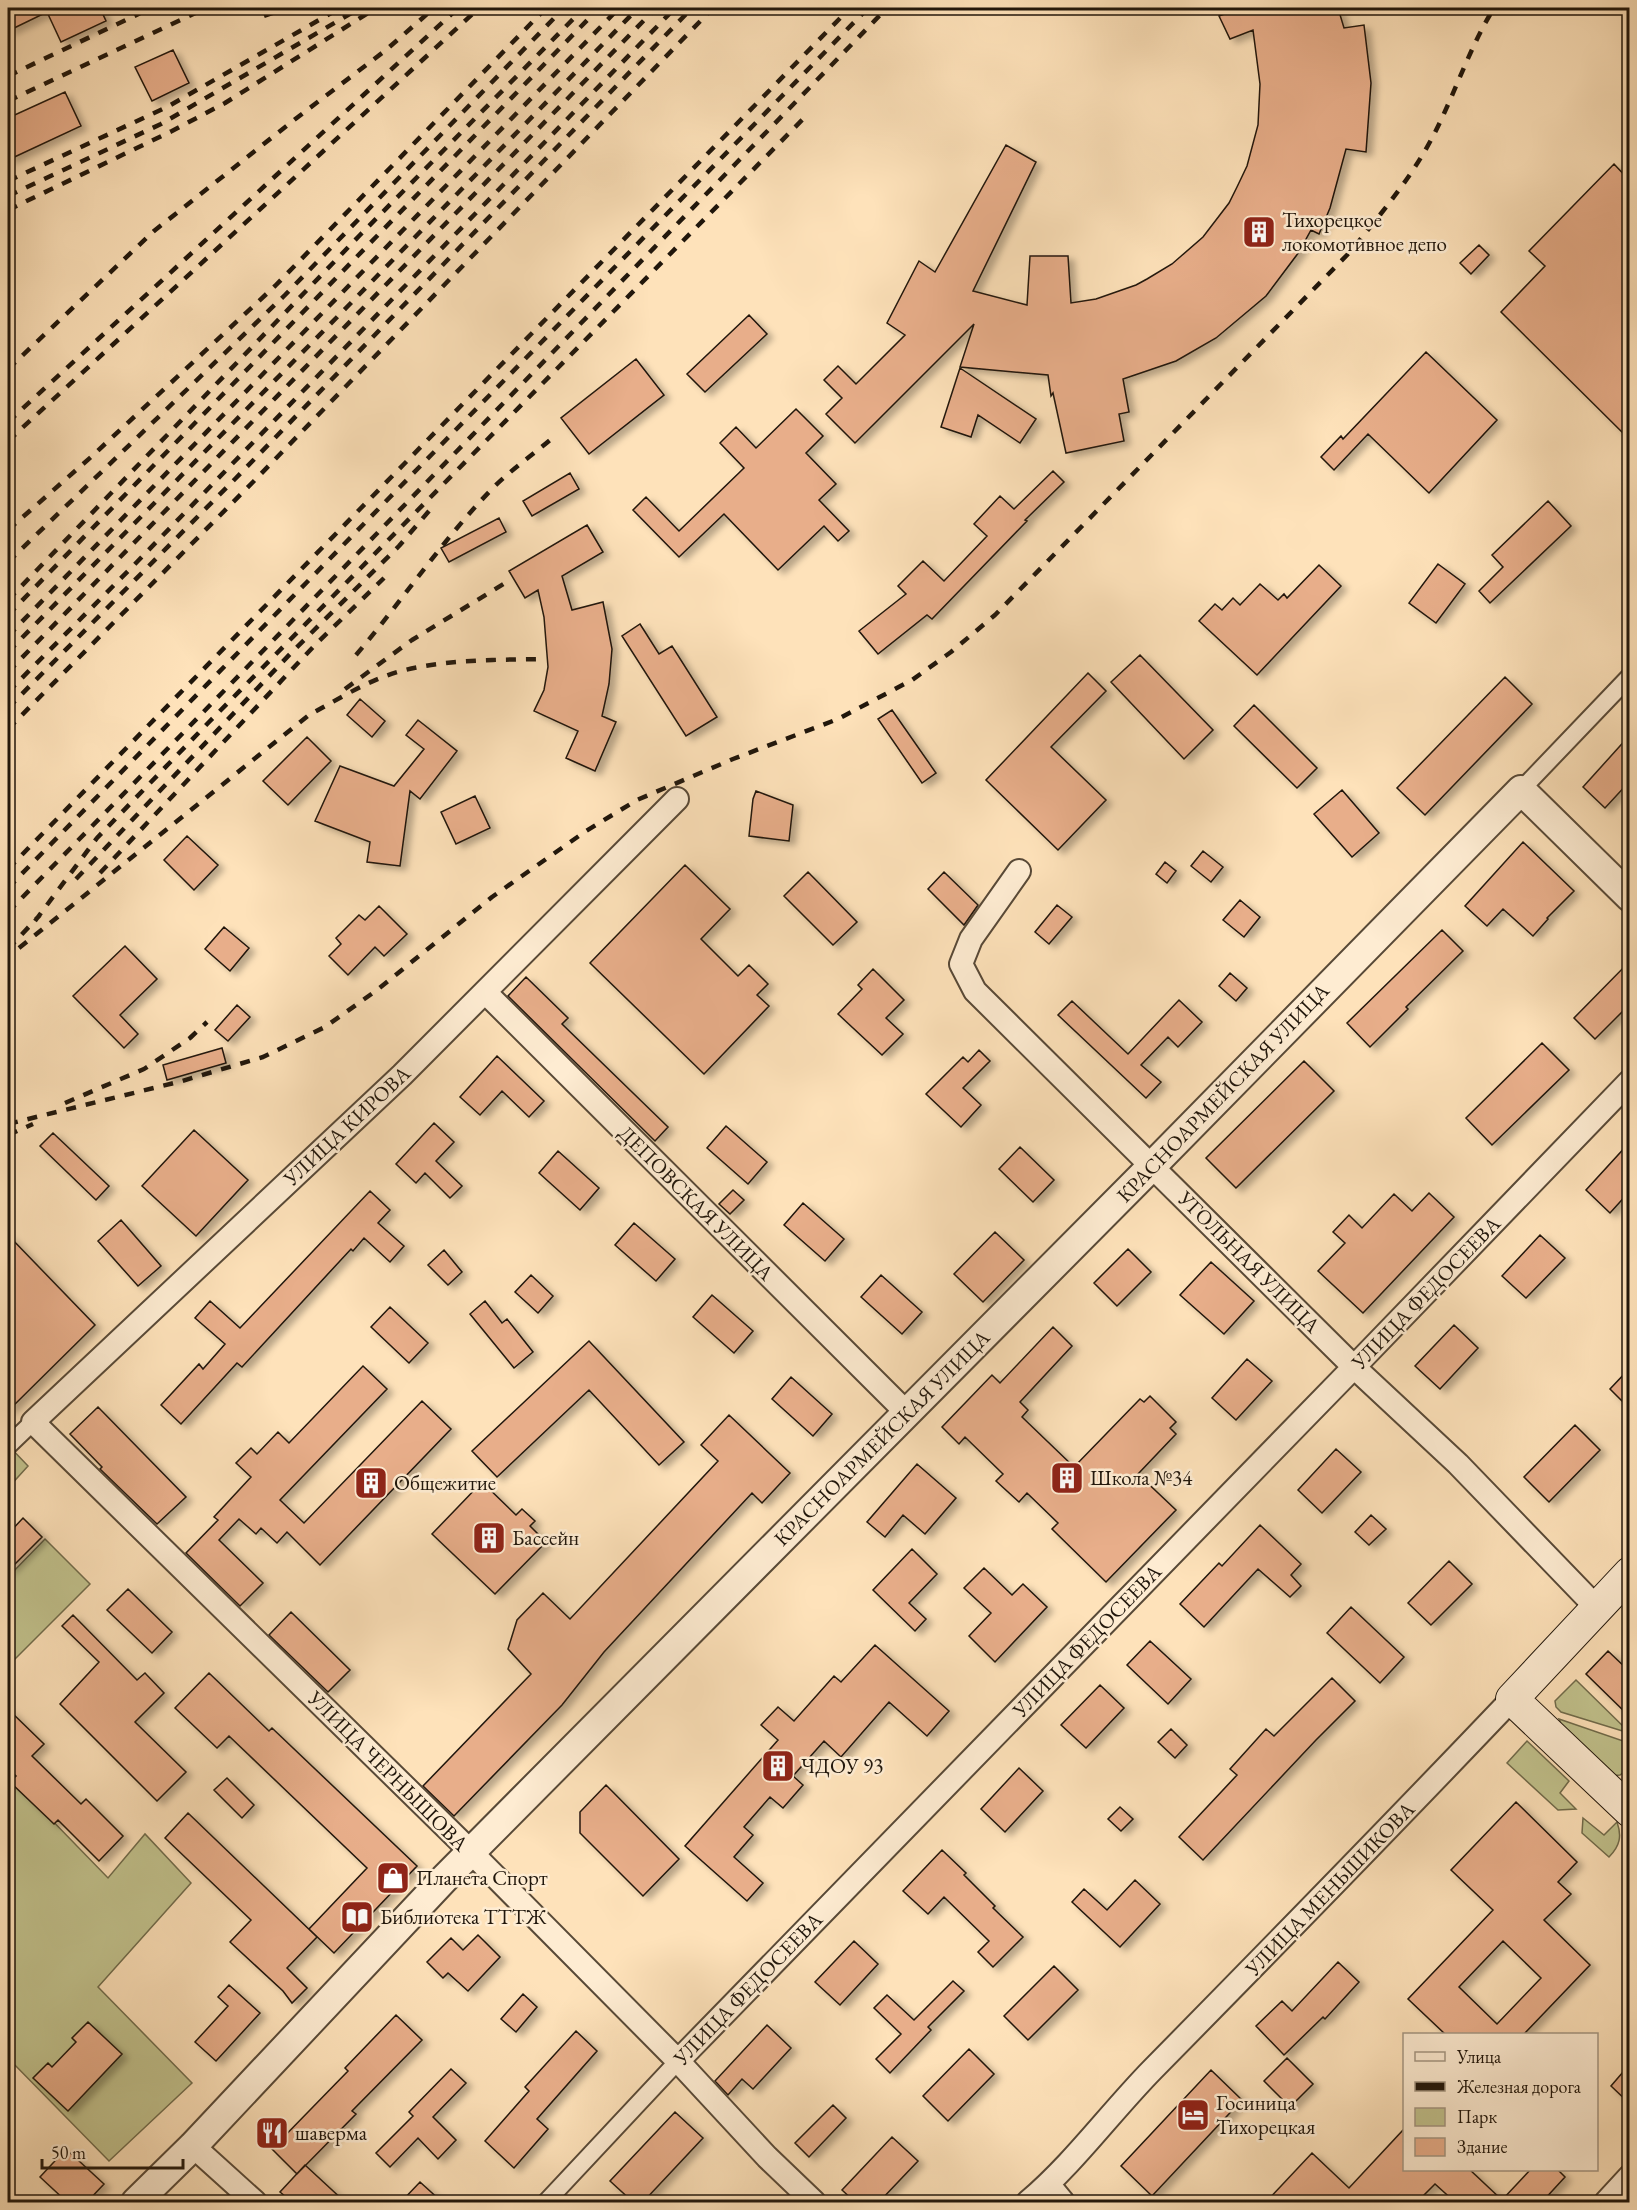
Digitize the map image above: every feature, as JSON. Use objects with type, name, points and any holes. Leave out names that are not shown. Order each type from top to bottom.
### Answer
[{"type":"main road","name":"УЛИЦА МЕНЬШИКОВА","points":[[1512,1699],[1629,1574]]},
{"type":"main road","points":[[1512,1699],[1629,1811]]},
{"type":"street","name":"КРАСНОАРМЕЙСКАЯ УЛИЦА","points":[[136,2202],[193,2146],[444,1879],[1152,1166],[1521,790],[1629,676]]},
{"type":"street","points":[[1521,790],[1629,897]]},
{"type":"street","name":"УЛИЦА КИРОВА","points":[[8,1446],[402,1075],[678,799]]},
{"type":"street","name":"УГОЛЬНАЯ УЛИЦА","points":[[1019,871],[970,939],[961,964],[975,991],[1354,1367],[1458,1464],[1596,1607]]},
{"type":"street","name":"ДЕПОВСКАЯ УЛИЦА","points":[[484,992],[907,1413]]},
{"type":"street","name":"УЛИЦА ФЕДОСЕЕВА","points":[[546,2202],[678,2061],[1354,1367],[1629,1081]]},
{"type":"street","name":"УЛИЦА ЧЕРНЫШОВА","points":[[33,1422],[471,1854],[678,2061],[767,2157],[814,2202]]},
{"type":"street","name":"УЛИЦА МЕНЬШИКОВА","points":[[1028,2202],[1049,2185],[1129,2093],[1349,1870],[1512,1699]]},
{"type":"street","points":[[193,2146],[255,2202]]},
{"type":"street","points":[[1606,2202],[1629,2176]]},
{"type":"street","points":[[1049,2185],[1063,2202]]},
{"type":"green space","points":[[8,1445],[28,1466],[8,1488]]},
{"type":"green space","points":[[45,1539],[90,1584],[8,1666],[8,1577]]},
{"type":"green space","points":[[1576,1680],[1629,1733],[1561,1712],[1556,1707],[1555,1701]]},
{"type":"green space","points":[[1559,1719],[1629,1743],[1629,1768],[1620,1775],[1609,1776],[1565,1733]]},
{"type":"green space","points":[[1527,1741],[1569,1781],[1560,1793],[1576,1809],[1558,1810],[1507,1763]]},
{"type":"green space","points":[[8,1775],[108,1878],[145,1834],[191,1883],[98,1987],[192,2083],[109,2161],[8,2058]]},
{"type":"green space","points":[[1583,1818],[1604,1835],[1617,1822],[1619,1841],[1609,1857],[1582,1833]]},
{"type":"building","points":[[14,8],[100,8],[106,21],[61,42],[47,12],[8,31],[8,11]]},
{"type":"building","name":"Тихорецкое локомотивное депо","points":[[1241,8],[1338,8],[1344,28],[1364,25],[1371,83],[1366,152],[1346,149],[1330,208],[1319,234],[1311,230],[1299,252],[1266,296],[1216,338],[1176,361],[1123,379],[1129,412],[1119,414],[1124,441],[1066,453],[1048,375],[960,367],[974,324],[855,443],[826,414],[842,398],[824,380],[838,366],[856,384],[905,335],[887,323],[919,261],[935,272],[1006,145],[1036,162],[973,291],[1027,305],[1030,256],[1068,256],[1071,303],[1096,299],[1147,279],[1172,264],[1203,237],[1229,203],[1237,187],[1247,166],[1258,125],[1260,84],[1253,30],[1230,39],[1219,16]]},
{"type":"building","points":[[173,50],[189,83],[152,101],[135,67]]},
{"type":"building","points":[[65,92],[81,126],[8,160],[8,118]]},
{"type":"building","points":[[1614,164],[1629,180],[1629,439],[1501,312],[1545,266],[1529,251]]},
{"type":"building","points":[[1479,245],[1489,255],[1471,274],[1460,263]]},
{"type":"building","points":[[749,315],[767,334],[705,392],[687,374]]},
{"type":"building","points":[[1426,352],[1497,420],[1429,493],[1368,434],[1334,470],[1321,457],[1341,436],[1343,439]]},
{"type":"building","points":[[636,359],[664,395],[589,454],[561,418]]},
{"type":"building","points":[[960,368],[1036,419],[1020,443],[978,415],[971,437],[941,427]]},
{"type":"building","points":[[796,409],[823,436],[806,453],[836,484],[819,500],[849,531],[838,541],[824,526],[778,570],[724,514],[679,557],[633,510],[646,497],[679,531],[744,468],[720,443],[736,427],[756,448]]},
{"type":"building","points":[[1053,471],[1064,482],[1025,520],[1027,521],[932,619],[927,615],[878,654],[859,631],[906,594],[898,586],[923,561],[944,581],[987,536],[974,524],[1000,496],[1014,509]]},
{"type":"building","points":[[570,473],[579,489],[532,516],[523,501]]},
{"type":"building","points":[[1548,501],[1571,526],[1490,603],[1479,591],[1503,567],[1492,555]]},
{"type":"building","points":[[499,518],[506,532],[449,562],[441,548]]},
{"type":"building","points":[[587,525],[603,552],[562,576],[572,610],[603,602],[612,649],[609,684],[602,716],[616,722],[595,771],[566,758],[578,731],[534,711],[544,690],[548,667],[544,617],[538,590],[525,598],[509,571]]},
{"type":"building","points":[[1438,564],[1465,584],[1436,623],[1409,603]]},
{"type":"building","points":[[1319,565],[1341,586],[1257,675],[1199,621],[1215,604],[1222,610],[1233,598],[1240,605],[1260,584],[1278,600],[1284,594],[1287,598]]},
{"type":"building","points":[[640,624],[659,654],[672,646],[717,717],[686,736],[622,636]]},
{"type":"building","points":[[1140,655],[1213,730],[1184,759],[1111,682]]},
{"type":"building","points":[[1088,673],[1106,691],[1051,747],[1106,800],[1058,850],[986,780]]},
{"type":"building","points":[[1505,677],[1532,704],[1425,815],[1397,788]]},
{"type":"building","points":[[360,699],[385,721],[372,737],[347,715]]},
{"type":"building","points":[[1254,705],[1317,768],[1297,788],[1234,726]]},
{"type":"building","points":[[892,710],[936,773],[922,783],[878,719]]},
{"type":"building","points":[[418,720],[457,751],[420,799],[410,791],[400,866],[367,862],[370,842],[315,821],[340,766],[394,786],[424,749],[406,735]]},
{"type":"building","points":[[1629,736],[1629,782],[1605,808],[1583,787]]},
{"type":"building","points":[[307,737],[331,761],[288,805],[263,781]]},
{"type":"building","points":[[1342,790],[1379,833],[1352,857],[1314,814]]},
{"type":"building","points":[[756,791],[793,805],[789,841],[749,836]]},
{"type":"building","points":[[475,796],[490,828],[456,844],[441,812]]},
{"type":"building","points":[[187,836],[218,865],[194,890],[164,860]]},
{"type":"building","points":[[1523,842],[1574,891],[1533,936],[1503,909],[1487,926],[1465,906]]},
{"type":"building","points":[[1203,851],[1223,867],[1211,882],[1191,866]]},
{"type":"building","points":[[1165,862],[1176,871],[1167,883],[1156,874]]},
{"type":"building","points":[[685,865],[730,909],[701,939],[738,976],[749,965],[768,984],[757,995],[769,1006],[704,1074],[590,963]]},
{"type":"building","points":[[808,872],[857,922],[833,945],[784,896]]},
{"type":"building","points":[[944,872],[978,905],[964,925],[928,889]]},
{"type":"building","points":[[1240,900],[1260,917],[1244,937],[1223,920]]},
{"type":"building","points":[[1057,905],[1072,917],[1049,944],[1035,932]]},
{"type":"building","points":[[379,906],[407,934],[384,956],[375,947],[348,975],[329,956],[341,944],[336,938],[359,915],[365,920]]},
{"type":"building","points":[[224,927],[249,948],[230,971],[205,949]]},
{"type":"building","points":[[1442,930],[1463,951],[1406,1007],[1408,1009],[1370,1047],[1347,1023]]},
{"type":"building","points":[[125,946],[157,979],[120,1015],[138,1034],[124,1048],[73,996]]},
{"type":"building","points":[[1629,962],[1629,1005],[1595,1039],[1574,1018]]},
{"type":"building","points":[[873,969],[904,1000],[886,1018],[903,1034],[882,1055],[838,1014],[862,989],[858,985]]},
{"type":"building","points":[[1230,973],[1247,988],[1236,1001],[1219,986]]},
{"type":"building","points":[[526,977],[568,1018],[562,1024],[668,1127],[655,1141],[508,996]]},
{"type":"building","points":[[1179,1000],[1202,1022],[1178,1047],[1168,1037],[1141,1065],[1161,1082],[1146,1098],[1058,1015],[1072,1001],[1128,1054]]},
{"type":"building","points":[[237,1005],[250,1017],[228,1041],[215,1030]]},
{"type":"building","points":[[1542,1043],[1569,1070],[1492,1145],[1466,1118]]},
{"type":"building","points":[[222,1048],[226,1063],[167,1080],[163,1065]]},
{"type":"building","points":[[979,1050],[990,1061],[963,1088],[981,1105],[961,1127],[926,1094],[963,1057],[968,1062]]},
{"type":"building","points":[[497,1056],[544,1101],[529,1117],[502,1091],[480,1115],[460,1097]]},
{"type":"building","points":[[1304,1061],[1334,1091],[1236,1188],[1206,1158]]},
{"type":"building","points":[[434,1123],[454,1142],[436,1161],[462,1186],[450,1198],[425,1173],[416,1183],[396,1164]]},
{"type":"building","points":[[726,1126],[767,1162],[748,1184],[707,1148]]},
{"type":"building","points":[[194,1130],[248,1180],[196,1236],[142,1186]]},
{"type":"building","points":[[53,1133],[109,1186],[96,1200],[40,1146]]},
{"type":"building","points":[[1629,1143],[1629,1192],[1610,1213],[1586,1190]]},
{"type":"building","points":[[1020,1147],[1054,1180],[1033,1202],[999,1169]]},
{"type":"building","points":[[558,1151],[599,1188],[580,1210],[539,1173]]},
{"type":"building","points":[[733,1190],[744,1200],[730,1214],[719,1204]]},
{"type":"building","points":[[370,1191],[390,1210],[378,1223],[404,1246],[390,1262],[364,1238],[353,1251],[351,1249],[242,1367],[237,1363],[181,1424],[161,1405],[199,1364],[203,1369],[225,1344],[195,1318],[210,1301],[240,1328]]},
{"type":"building","points":[[1429,1193],[1454,1217],[1363,1313],[1318,1271],[1345,1243],[1333,1232],[1349,1215],[1362,1228],[1394,1194],[1412,1211]]},
{"type":"building","points":[[803,1203],[844,1239],[825,1261],[784,1225]]},
{"type":"building","points":[[121,1220],[161,1266],[138,1286],[98,1241]]},
{"type":"building","points":[[634,1223],[675,1259],[656,1281],[615,1245]]},
{"type":"building","points":[[995,1232],[1024,1260],[983,1302],[954,1274]]},
{"type":"building","points":[[8,1235],[95,1325],[8,1411]]},
{"type":"building","points":[[1540,1235],[1565,1258],[1526,1298],[1502,1276]]},
{"type":"building","points":[[1128,1249],[1151,1272],[1117,1306],[1094,1283]]},
{"type":"building","points":[[444,1250],[462,1272],[448,1285],[428,1265]]},
{"type":"building","points":[[1211,1262],[1254,1301],[1224,1334],[1180,1295]]},
{"type":"building","points":[[531,1275],[553,1296],[538,1313],[515,1292]]},
{"type":"building","points":[[881,1275],[922,1312],[902,1334],[861,1297]]},
{"type":"building","points":[[712,1295],[753,1331],[734,1353],[693,1317]]},
{"type":"building","points":[[485,1301],[502,1323],[507,1319],[533,1352],[514,1368],[470,1314]]},
{"type":"building","points":[[390,1307],[428,1343],[409,1363],[371,1327]]},
{"type":"building","points":[[1454,1325],[1478,1348],[1440,1389],[1415,1366]]},
{"type":"building","name":"Школа №34","points":[[1053,1327],[1072,1346],[1020,1402],[1028,1410],[1022,1417],[1074,1467],[1140,1399],[1144,1402],[1150,1396],[1176,1422],[1170,1428],[1176,1434],[1138,1474],[1176,1510],[1106,1582],[1052,1529],[1058,1523],[1027,1493],[1019,1502],[996,1481],[1003,1474],[965,1437],[959,1444],[942,1427],[992,1375],[1000,1383]]},
{"type":"building","points":[[589,1341],[684,1442],[659,1465],[589,1390],[497,1477],[472,1451]]},
{"type":"building","points":[[1247,1359],[1272,1381],[1236,1420],[1212,1398]]},
{"type":"building","points":[[363,1366],[387,1389],[280,1500],[304,1523],[422,1401],[451,1429],[320,1565],[287,1532],[277,1543],[261,1528],[256,1534],[239,1519],[219,1540],[263,1583],[240,1606],[186,1553],[218,1520],[214,1517],[251,1477],[236,1463],[251,1448],[257,1454],[278,1432],[289,1443]]},
{"type":"building","points":[[1629,1369],[1629,1408],[1610,1389]]},
{"type":"building","points":[[791,1377],[832,1414],[813,1436],[772,1399]]},
{"type":"building","points":[[98,1407],[186,1497],[157,1524],[100,1469],[102,1467],[70,1434]]},
{"type":"building","points":[[729,1415],[790,1473],[762,1503],[752,1493],[604,1652],[562,1705],[454,1816],[423,1786],[531,1674],[508,1649],[517,1620],[543,1593],[570,1619],[718,1461],[701,1445]]},
{"type":"building","points":[[1575,1425],[1600,1450],[1549,1502],[1524,1477]]},
{"type":"building","points":[[1336,1449],[1361,1472],[1322,1513],[1298,1490]]},
{"type":"building","points":[[917,1464],[956,1498],[925,1534],[903,1515],[885,1537],[867,1522]]},
{"type":"building","name":"Бассейн","points":[[482,1482],[516,1515],[522,1509],[535,1521],[530,1526],[546,1542],[495,1594],[432,1534]]},
{"type":"building","points":[[1371,1515],[1386,1529],[1369,1545],[1355,1532]]},
{"type":"building","points":[[23,1518],[42,1537],[8,1571],[8,1534]]},
{"type":"building","points":[[1260,1525],[1301,1564],[1291,1575],[1301,1586],[1290,1597],[1258,1569],[1204,1627],[1180,1604],[1219,1563],[1222,1566]]},
{"type":"building","points":[[912,1549],[937,1574],[909,1603],[926,1619],[915,1631],[873,1590]]},
{"type":"building","points":[[1449,1561],[1472,1584],[1431,1625],[1408,1603]]},
{"type":"building","points":[[984,1568],[1012,1595],[1023,1584],[1047,1607],[995,1662],[969,1636],[991,1613],[964,1588]]},
{"type":"building","points":[[128,1589],[172,1632],[152,1653],[107,1610]]},
{"type":"building","points":[[1351,1607],[1404,1657],[1380,1683],[1327,1633]]},
{"type":"building","points":[[291,1612],[350,1670],[328,1692],[269,1635]]},
{"type":"building","points":[[73,1615],[137,1680],[145,1673],[164,1693],[135,1722],[186,1772],[157,1801],[60,1704],[99,1662],[62,1626]]},
{"type":"building","points":[[1150,1641],[1191,1679],[1168,1704],[1127,1665]]},
{"type":"building","name":"ЧДОУ 93","points":[[875,1645],[949,1711],[927,1736],[889,1702],[841,1757],[824,1741],[793,1776],[803,1785],[783,1808],[770,1797],[744,1827],[753,1835],[734,1857],[763,1883],[747,1901],[685,1846],[778,1740],[761,1725],[778,1707],[794,1721],[834,1676],[841,1682]]},
{"type":"building","points":[[1608,1651],[1629,1671],[1629,1716],[1586,1674]]},
{"type":"building","points":[[209,1673],[269,1731],[272,1728],[417,1866],[334,1953],[309,1929],[367,1868],[229,1736],[217,1748],[175,1708]]},
{"type":"building","points":[[1332,1678],[1355,1701],[1203,1860],[1179,1837],[1237,1775],[1230,1769],[1266,1729],[1274,1736]]},
{"type":"building","points":[[1100,1685],[1124,1708],[1086,1748],[1061,1725]]},
{"type":"building","points":[[8,1709],[44,1744],[32,1756],[81,1804],[86,1799],[123,1836],[99,1861],[58,1820],[54,1824],[10,1782],[16,1776],[8,1768]]},
{"type":"building","points":[[1171,1729],[1187,1745],[1175,1758],[1158,1742]]},
{"type":"building","points":[[1019,1768],[1043,1791],[1005,1832],[981,1809]]},
{"type":"building","points":[[227,1778],[254,1805],[242,1818],[214,1790]]},
{"type":"building","points":[[606,1785],[679,1859],[643,1896],[580,1833],[580,1812]]},
{"type":"building","points":[[1516,1802],[1577,1862],[1558,1882],[1571,1894],[1544,1920],[1590,1965],[1525,2033],[1444,2033],[1408,1999],[1493,1910],[1451,1870]],"holes":[[[1503,1941],[1541,1978],[1497,2024],[1459,1987]]]},
{"type":"building","points":[[1120,1807],[1133,1819],[1121,1831],[1108,1819]]},
{"type":"building","points":[[188,1813],[317,1937],[287,1968],[307,1988],[292,2003],[283,1991],[230,1942],[251,1920],[165,1838]]},
{"type":"building","points":[[942,1850],[966,1873],[964,1875],[995,1906],[993,1908],[1023,1937],[993,1967],[978,1952],[989,1941],[944,1897],[928,1914],[903,1891]]},
{"type":"building","points":[[1135,1880],[1160,1904],[1120,1947],[1072,1902],[1084,1889],[1107,1910]]},
{"type":"building","points":[[478,1935],[500,1957],[468,1991],[448,1973],[443,1978],[427,1962],[451,1938],[463,1950]]},
{"type":"building","points":[[854,1941],[878,1964],[840,2005],[815,1982]]},
{"type":"building","points":[[1338,1962],[1359,1982],[1325,2019],[1323,2017],[1284,2055],[1256,2026],[1282,2001],[1292,2011]]},
{"type":"building","points":[[1054,1966],[1078,1990],[1028,2040],[1004,2016]]},
{"type":"building","points":[[953,1981],[964,1991],[928,2027],[931,2030],[890,2073],[876,2059],[901,2034],[874,2008],[887,1995],[914,2020]]},
{"type":"building","points":[[229,1985],[260,2013],[216,2061],[195,2042],[228,2006],[218,1997]]},
{"type":"building","points":[[523,1994],[537,2007],[516,2032],[501,2019]]},
{"type":"building","points":[[396,2015],[422,2040],[352,2111],[356,2114],[297,2174],[272,2149],[348,2071],[345,2068]]},
{"type":"building","points":[[88,2022],[122,2054],[68,2111],[33,2078],[48,2063],[52,2067],[76,2042],[72,2038]]},
{"type":"building","points":[[767,2025],[791,2048],[753,2089],[742,2079],[728,2095],[715,2081]]},
{"type":"building","points":[[576,2031],[597,2051],[537,2119],[548,2129],[514,2168],[485,2141],[529,2091],[525,2087]]},
{"type":"building","points":[[969,2049],[994,2074],[948,2121],[923,2096]]},
{"type":"building","points":[[1287,2058],[1313,2084],[1290,2107],[1264,2081]]},
{"type":"building","points":[[1629,2065],[1629,2103],[1611,2086]]},
{"type":"building","points":[[451,2069],[466,2083],[433,2117],[456,2140],[438,2159],[418,2138],[390,2167],[376,2153],[413,2116],[409,2112]]},
{"type":"building","points":[[1211,2070],[1242,2100],[1152,2196],[1121,2166]]},
{"type":"building","points":[[833,2105],[846,2118],[809,2157],[795,2143]]},
{"type":"building","points":[[675,2112],[703,2138],[643,2202],[633,2202],[610,2181]]},
{"type":"building","points":[[1403,2130],[1403,2171],[1471,2171],[1502,2200],[1529,2171],[1559,2171],[1565,2177],[1542,2202],[1455,2202],[1435,2184],[1417,2202],[1266,2202],[1312,2153],[1349,2188]]},
{"type":"building","points":[[892,2137],[918,2161],[879,2202],[855,2202],[842,2190]]},
{"type":"building","points":[[66,2149],[104,2184],[87,2202],[67,2202],[40,2177]]},
{"type":"building","points":[[305,2165],[345,2202],[292,2202],[280,2192]]},
{"type":"building","points":[[420,2182],[442,2202],[401,2202]]},
{"type":"railway","points":[[8,76],[151,8]]},
{"type":"railway","points":[[8,101],[206,8]]},
{"type":"railway","points":[[264,16],[286,8]]},
{"type":"railway","points":[[8,181],[167,107],[340,8]]},
{"type":"railway","points":[[8,196],[161,124],[360,8]]},
{"type":"railway","points":[[8,210],[225,103],[376,8]]},
{"type":"railway","points":[[8,369],[154,231],[386,50],[434,8]]},
{"type":"railway","points":[[8,422],[458,8]]},
{"type":"railway","points":[[8,441],[479,8]]},
{"type":"railway","points":[[8,530],[91,457],[275,286],[546,8]]},
{"type":"railway","points":[[8,562],[285,295],[564,8]]},
{"type":"railway","points":[[8,600],[360,235],[584,8]]},
{"type":"railway","points":[[8,615],[599,8]]},
{"type":"railway","points":[[8,636],[619,8]]},
{"type":"railway","points":[[8,652],[638,8]]},
{"type":"railway","points":[[8,672],[656,8]]},
{"type":"railway","points":[[8,692],[675,8]]},
{"type":"railway","points":[[8,708],[236,478],[692,8]]},
{"type":"railway","points":[[8,729],[253,482],[713,8]]},
{"type":"railway","points":[[8,869],[850,8]]},
{"type":"railway","points":[[8,888],[868,8]]},
{"type":"railway","points":[[8,912],[887,8]]},
{"type":"railway","points":[[8,1124],[182,1081],[263,1057],[325,1027],[377,990],[492,897],[586,831],[637,800],[733,759],[838,719],[912,680],[951,652],[995,615],[1350,252],[1393,198],[1422,155],[1439,124],[1476,40],[1494,8]]},
{"type":"railway","points":[[35,921],[97,838],[806,116]]},
{"type":"railway","points":[[356,655],[472,510],[504,477],[550,440]]},
{"type":"railway","points":[[76,879],[292,652],[399,546],[429,511]]},
{"type":"railway","points":[[100,873],[315,645],[384,578]]},
{"type":"railway","points":[[345,689],[412,640],[510,580]]},
{"type":"railway","points":[[19,948],[309,715],[380,678],[405,670],[474,661],[543,659]]},
{"type":"railway","points":[[8,949],[40,915]]},
{"type":"railway","points":[[65,1103],[144,1069],[190,1038],[207,1022]]},
{"type":"railway","points":[[8,1135],[33,1124]]},
{"type":"place","name":"Тихорецкое локомотивное депо","points":[[1259,232]]},
{"type":"place","name":"Школа №34","points":[[1067,1478]]},
{"type":"place","name":"Общежитие","points":[[371,1483]]},
{"type":"place","name":"Бассейн","points":[[489,1538]]},
{"type":"place","name":"ЧДОУ 93","points":[[778,1766]]},
{"type":"place","name":"Планета Спорт","points":[[393,1878]]},
{"type":"place","name":"Библиотека ТТТЖ","points":[[357,1917]]},
{"type":"place","name":"Госиница Тихорецкая","points":[[1193,2115]]},
{"type":"place","name":"шаверма","points":[[272,2133]]}]
